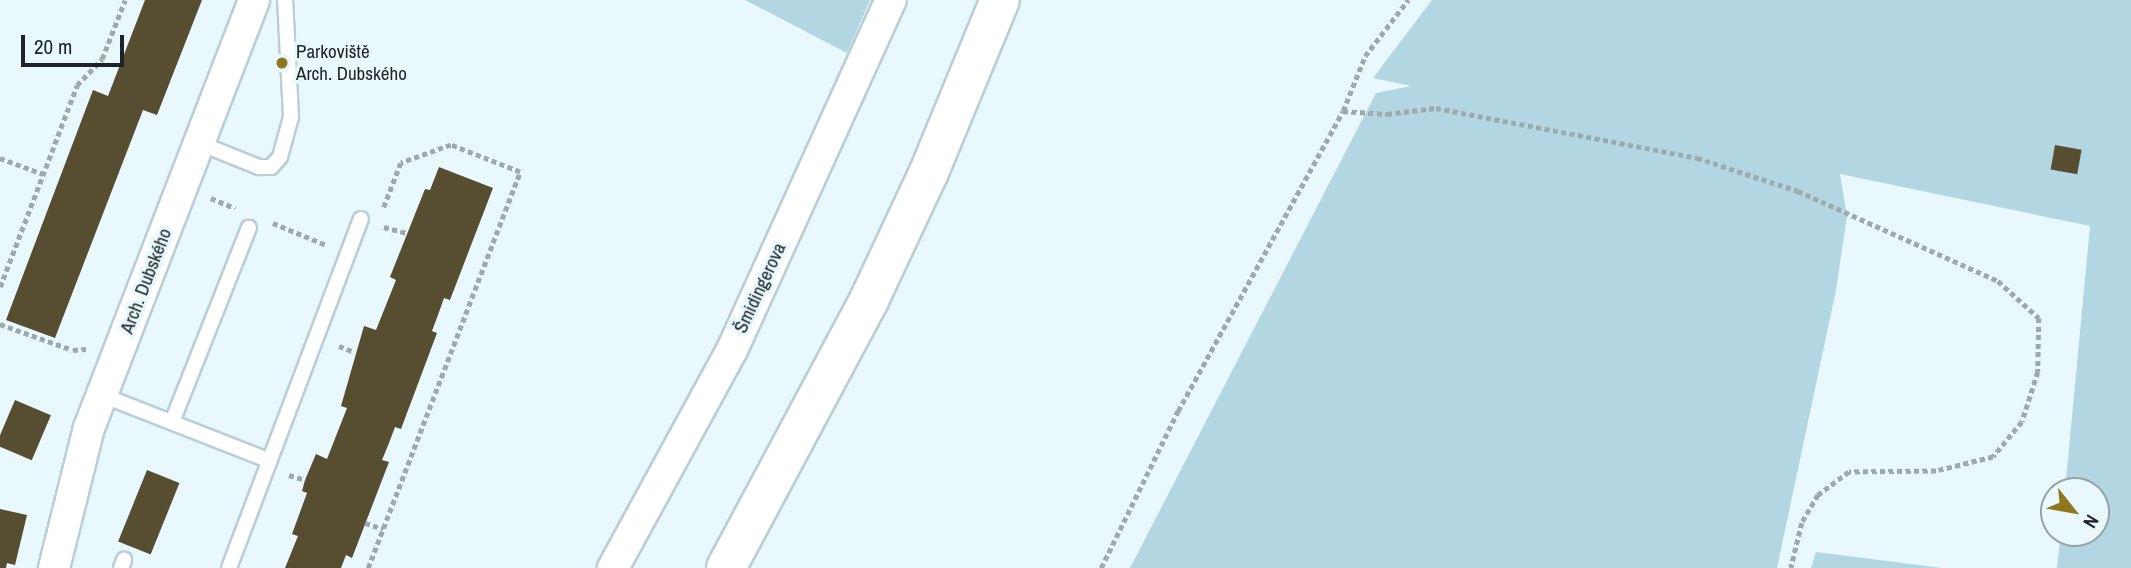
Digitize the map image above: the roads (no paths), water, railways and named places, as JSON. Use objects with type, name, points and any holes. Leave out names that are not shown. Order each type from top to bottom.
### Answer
[{"type":"main road","points":[[726,568],[869,300],[929,172],[1000,0]]},
{"type":"street","name":"Arch. Dubského","points":[[54,568],[102,395],[254,0]]},
{"type":"street","name":"Šmidingerova","points":[[613,568],[732,350],[891,0]]},
{"type":"lane","points":[[199,143],[259,167],[271,167],[280,158],[291,117],[285,0]]},
{"type":"lane","points":[[229,568],[361,219]]},
{"type":"lane","points":[[172,422],[250,228]]},
{"type":"lane","points":[[102,395],[270,461]]},
{"type":"place","name":"Parkoviště Arch. Dubského","points":[[282,63]]}]
